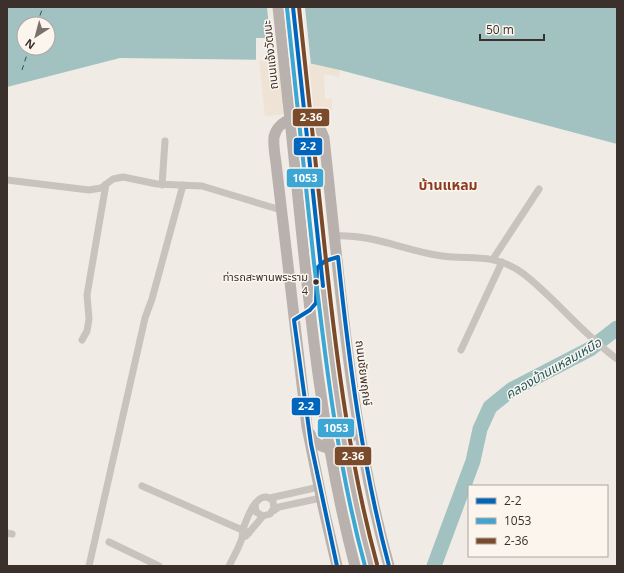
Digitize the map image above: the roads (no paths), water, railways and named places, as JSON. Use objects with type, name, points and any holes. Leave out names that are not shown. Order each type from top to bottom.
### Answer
[{"type":"main road","name":"ถนนแจ้งวัฒนะ","points":[[278,7],[309,306],[322,409],[338,497],[355,566]]},
{"type":"main road","points":[[293,7],[337,403],[353,494],[370,566]]},
{"type":"main road","name":"ถนนชัยพฤกษ์","points":[[337,566],[307,427],[281,210],[274,138],[277,129],[286,121],[298,118],[310,120],[317,125],[324,138],[355,412],[373,505],[389,566]]},
{"type":"main road","points":[[307,427],[317,444],[324,448],[340,447],[351,437],[354,430],[355,412]]},
{"type":"street","points":[[162,185],[165,141]]},
{"type":"street","points":[[7,180],[89,190],[101,188],[113,180],[123,177],[162,185],[183,185],[208,188],[281,210]]},
{"type":"street","points":[[82,340],[89,319],[87,295],[106,184]]},
{"type":"street","points":[[89,566],[145,318],[152,299],[183,185]]},
{"type":"street","points":[[493,259],[539,189]]},
{"type":"street","points":[[335,236],[358,236],[438,255],[475,257],[493,259],[502,262],[519,271],[537,285],[590,336],[617,359]]},
{"type":"street","points":[[461,350],[502,262]]},
{"type":"street","points":[[142,486],[246,531]]},
{"type":"street","points":[[229,566],[246,531],[256,501],[263,496],[270,498],[320,492]]},
{"type":"street","points":[[246,531],[263,516],[270,514],[280,507],[320,492]]},
{"type":"street","points":[[270,498],[274,504],[273,511]]},
{"type":"street","points":[[255,504],[256,512],[263,516]]},
{"type":"street","points":[[109,542],[160,566]]},
{"type":"water","points":[[7,7],[617,7],[617,144],[313,64],[274,60],[120,58],[7,87]]},
{"type":"waterway","name":"คลองบ้านแหลมเหนือ","points":[[434,566],[473,461],[480,429],[490,407],[511,390],[590,349],[617,328]]},
{"type":"place","name":"ท่ารถสะพานพระราม 4","points":[[316,282]]},
{"type":"district","name":"บ้านแหลม","points":[[448,184]]}]
